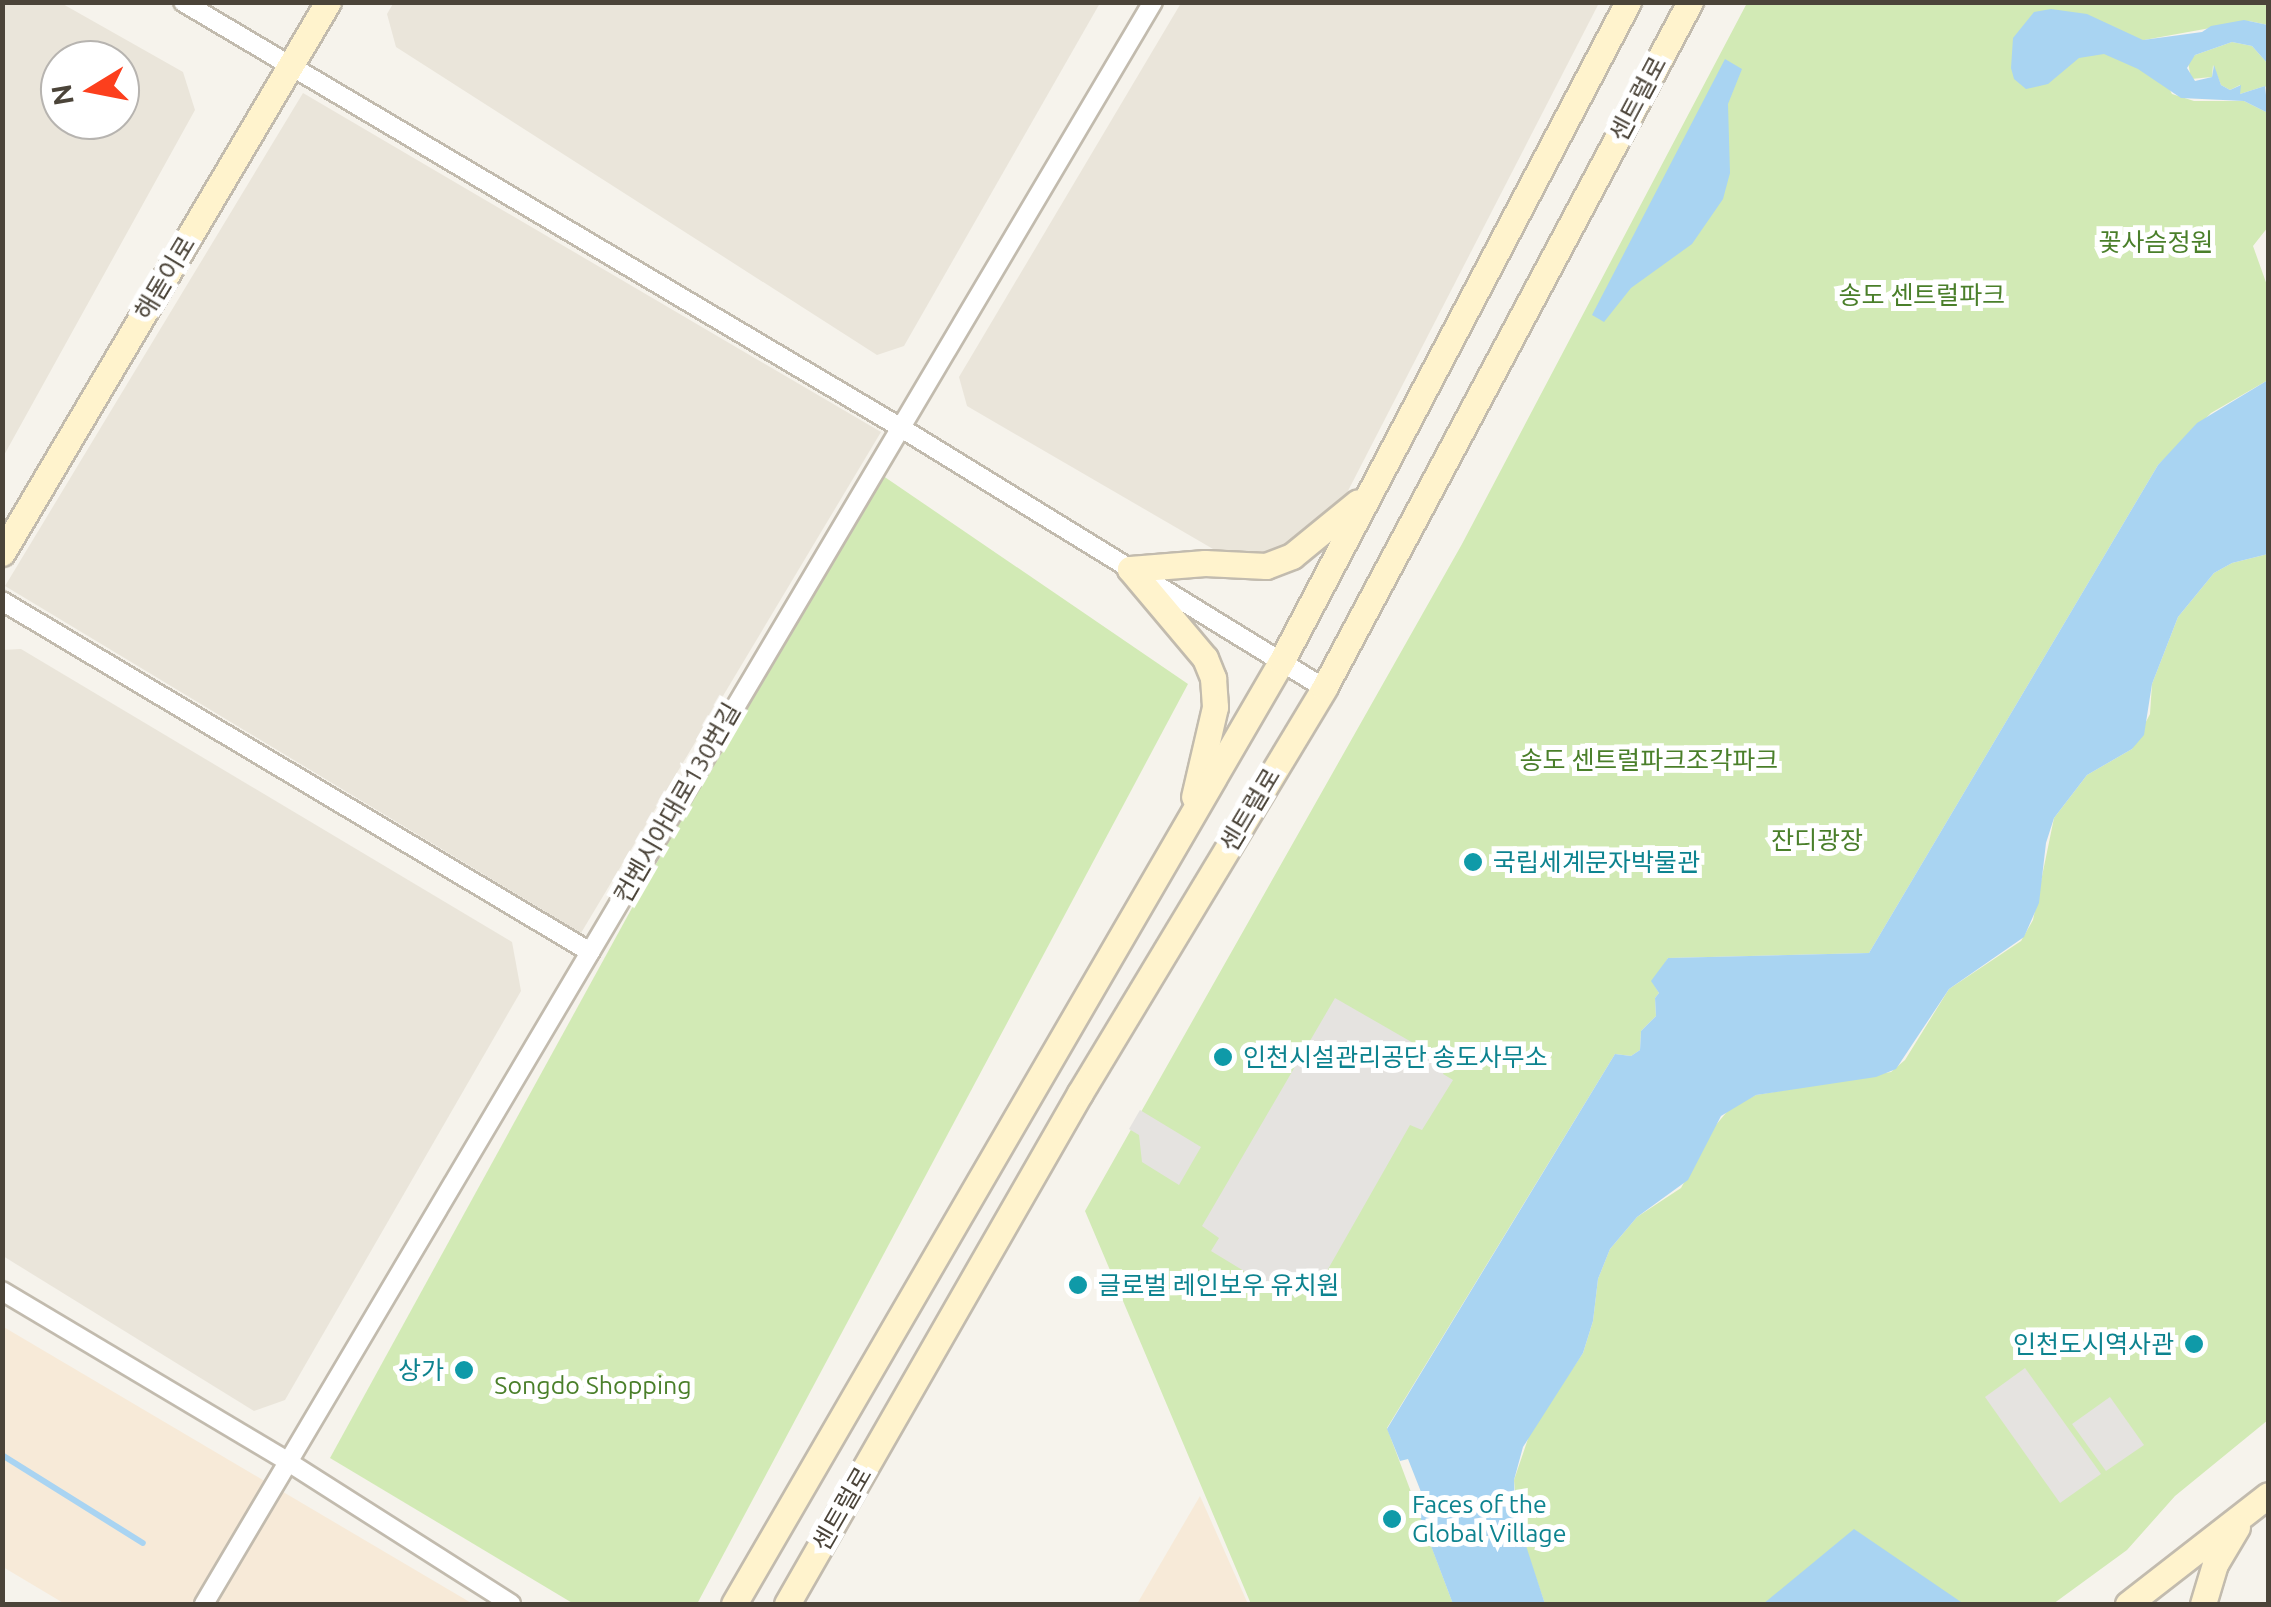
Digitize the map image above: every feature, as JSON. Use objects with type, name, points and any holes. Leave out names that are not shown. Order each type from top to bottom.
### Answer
[{"type":"main road","name":"해돋이로","points":[[2,553],[328,2]]},
{"type":"main road","name":"센트럴로","points":[[734,1604],[1282,662],[1628,2]]},
{"type":"main road","name":"센트럴로","points":[[788,1604],[1080,1093],[1324,688],[1690,2]]},
{"type":"main road","points":[[1130,569],[1205,563],[1266,566],[1292,556],[1319,537],[1372,490]]},
{"type":"main road","points":[[1130,569],[1205,658],[1213,678],[1215,708],[1189,821]]},
{"type":"main road","points":[[2128,1604],[2268,1495]]},
{"type":"main road","points":[[2204,1604],[2216,1564],[2245,1514]]},
{"type":"street","points":[[183,2],[898,426],[1324,688]]},
{"type":"street","name":"컨벤시아대로130번길","points":[[204,1604],[1152,2]]},
{"type":"street","points":[[2,601],[590,952]]},
{"type":"street","points":[[2,1291],[290,1463],[511,1604]]},
{"type":"shaded area","points":[[3,2],[61,3],[126,40],[40,40],[40,140],[140,140],[140,48],[183,72],[195,110],[3,457]]},
{"type":"shaded area","points":[[394,2],[1100,3],[904,346],[877,355],[396,47],[387,14]]},
{"type":"shaded area","points":[[1181,3],[1599,3],[1314,557],[1263,578],[967,406],[959,377]]},
{"type":"shaded area","points":[[303,93],[881,432],[581,933],[5,586]]},
{"type":"shaded area","points":[[21,649],[512,942],[521,991],[285,1400],[254,1411],[3,1256],[2,650]]},
{"type":"shaded area","points":[[1335,998],[1448,1063],[1443,1074],[1453,1080],[1422,1130],[1410,1125],[1315,1292],[1299,1283],[1290,1299],[1211,1251],[1219,1238],[1202,1226]]},
{"type":"shaded area","points":[[1140,1110],[1201,1147],[1179,1185],[1142,1162],[1139,1135],[1129,1129]]},
{"type":"shaded area","points":[[2,1326],[473,1604],[65,1604],[3,1567]]},
{"type":"shaded area","points":[[2025,1368],[2101,1474],[2060,1503],[1985,1397]]},
{"type":"shaded area","points":[[2110,1397],[2144,1445],[2106,1471],[2072,1424]]},
{"type":"shaded area","points":[[1200,1496],[1248,1604],[1137,1604]]},
{"type":"green space","name":"송도 센트럴파크","points":[[1747,3],[2268,3],[2268,25],[2249,21],[2144,40],[2172,94],[2194,101],[2244,101],[2268,113],[2268,227],[2253,246],[2268,288],[2268,380],[2211,413],[2158,465],[1869,953],[1668,958],[1653,983],[1659,993],[1655,998],[1656,1016],[1641,1031],[1640,1050],[1631,1056],[1615,1054],[1387,1428],[1453,1604],[1251,1604],[1085,1211],[1462,544]]},
{"type":"green space","points":[[2232,42],[2252,46],[2268,64],[2268,91],[2265,86],[2240,94],[2240,85],[2230,90],[2221,85],[2213,65],[2212,77],[2191,79],[2188,62],[2195,55]]},
{"type":"green space","name":"Songdo Shopping","points":[[873,469],[1188,684],[697,1604],[574,1604],[330,1458]]},
{"type":"green space","points":[[2268,554],[2268,1420],[2175,1496],[2127,1550],[2053,1604],[1545,1604],[1518,1526],[1514,1480],[1531,1430],[1583,1353],[1593,1321],[1598,1279],[1610,1249],[1637,1217],[1681,1188],[1715,1126],[1731,1107],[1756,1095],[1891,1072],[1905,1060],[1949,989],[2021,941],[2033,920],[2054,818],[2087,775],[2132,749],[2150,714],[2152,684],[2178,617],[2214,573],[2232,563]]},
{"type":"water","points":[[2051,9],[2087,14],[2143,40],[2202,32],[2211,26],[2244,20],[2268,25],[2268,64],[2252,46],[2232,42],[2195,55],[2187,68],[2195,81],[2212,77],[2214,65],[2221,85],[2230,90],[2241,85],[2240,94],[2265,86],[2268,113],[2244,101],[2181,98],[2138,69],[2104,54],[2079,58],[2048,84],[2026,89],[2014,79],[2011,68],[2013,38],[2034,12]]},
{"type":"water","points":[[1725,59],[1742,69],[1728,104],[1730,173],[1723,199],[1692,244],[1631,288],[1604,322],[1592,315]]},
{"type":"water","points":[[2268,380],[2268,554],[2232,563],[2214,573],[2178,617],[2152,684],[2144,735],[2132,749],[2087,775],[2054,818],[2046,843],[2039,903],[2024,937],[1949,989],[1896,1069],[1876,1077],[1756,1095],[1721,1116],[1688,1180],[1637,1217],[1610,1249],[1598,1279],[1593,1321],[1583,1353],[1523,1447],[1514,1480],[1515,1512],[1545,1604],[1453,1604],[1414,1501],[1423,1497],[1408,1459],[1400,1461],[1387,1429],[1615,1054],[1631,1056],[1640,1050],[1641,1031],[1656,1016],[1655,998],[1659,993],[1651,981],[1668,958],[1869,953],[2158,465],[2197,423]]},
{"type":"water","points":[[1854,1529],[1964,1604],[1763,1604]]},
{"type":"waterway","points":[[2,1455],[143,1543]]},
{"type":"place","name":"국립세계문자박물관","points":[[1473,862]]},
{"type":"place","name":"인천시설관리공단 송도사무소","points":[[1223,1057]]},
{"type":"place","name":"글로벌 레인보우 유치원","points":[[1078,1285]]},
{"type":"place","name":"인천도시역사관","points":[[2194,1344]]},
{"type":"place","name":"상가","points":[[464,1370]]},
{"type":"place","name":"Faces of the Global Village","points":[[1392,1519]]},
{"type":"park label","name":"꽃사슴정원","points":[[2156,242]]},
{"type":"park label","name":"송도 센트럴파크조각파크","points":[[1649,760]]},
{"type":"park label","name":"잔디광장","points":[[1817,840]]}]
